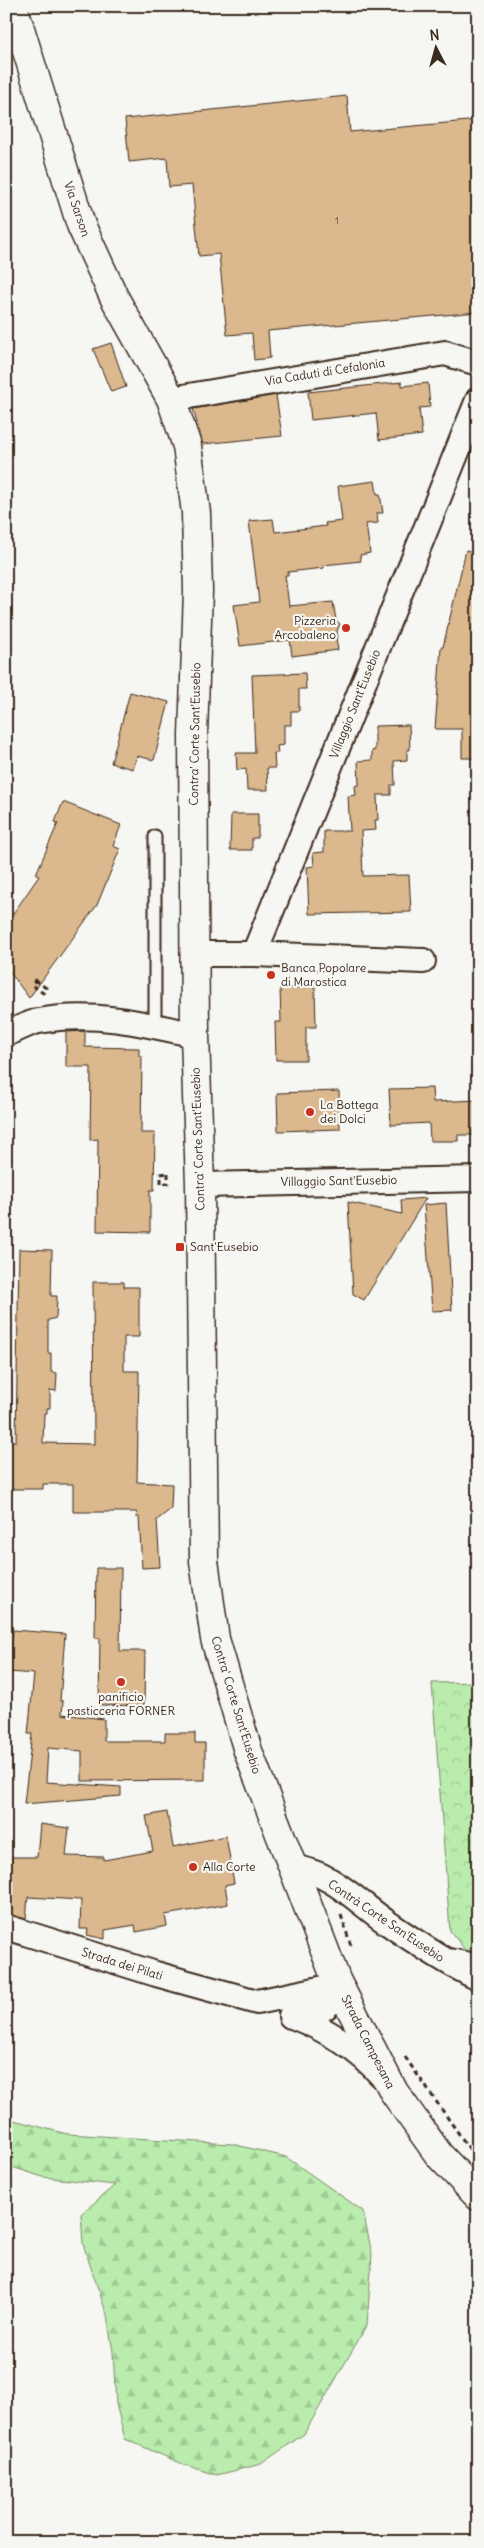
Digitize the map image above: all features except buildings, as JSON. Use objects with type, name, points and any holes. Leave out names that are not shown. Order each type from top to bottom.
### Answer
[{"type":"street","name":"Via Sarson","points":[[13,6],[81,226],[114,297],[171,400]]},
{"type":"street","name":"Via Caduti di Cefalonia","points":[[171,400],[445,353],[478,363]]},
{"type":"street","name":"Contra' Corte Sant'Eusebio","points":[[171,400],[187,446],[196,513],[198,591],[193,735],[195,1035],[200,1185],[205,1570],[215,1639],[248,1751],[293,1868]]},
{"type":"street","name":"Villaggio Sant'Eusebio","points":[[254,954],[478,400]]},
{"type":"street","points":[[195,954],[254,954],[423,962]]},
{"type":"street","points":[[6,1034],[38,1021],[87,1017],[131,1020],[195,1035]]},
{"type":"street","name":"Villaggio Sant'Eusebio","points":[[200,1185],[478,1179]]},
{"type":"street","name":"Contrà Corte San'Eusebio","points":[[293,1868],[308,1869],[330,1882],[452,1966],[478,1978]]},
{"type":"street","name":"Strada Campesana","points":[[293,1868],[339,1985],[390,2084],[440,2155],[478,2196]]},
{"type":"street","name":"Strada dei Pilati","points":[[6,1928],[247,2001],[311,2024],[347,2044],[371,2063],[390,2084]]},
{"type":"street","name":"Strada dei Pilati","points":[[247,2001],[339,1985],[333,2003],[326,2008],[309,2015],[291,2016]]},
{"type":"lane","points":[[155,836],[155,1026]]},
{"type":"lane","points":[[424,1947],[478,1960]]},
{"type":"path","points":[[330,1882],[354,1955]]},
{"type":"path","points":[[399,2050],[478,2160]]},
{"type":"green space","points":[[478,1682],[478,1966],[450,1931],[432,1683]]},
{"type":"green space","points":[[6,2118],[67,2134],[232,2144],[286,2157],[363,2211],[372,2254],[367,2325],[304,2434],[261,2464],[217,2475],[185,2465],[125,2439],[116,2404],[113,2352],[107,2315],[83,2244],[81,2214],[115,2185],[43,2177],[6,2165]]},
{"type":"place","name":"Pizzeria Arcobaleno","points":[[346,628]]},
{"type":"place","name":"Banca Popolare di Marostica","points":[[271,975]]},
{"type":"place","name":"La Bottega dei Dolci","points":[[310,1112]]},
{"type":"place","name":"Sant'Eusebio","points":[[180,1247]]},
{"type":"place","name":"panificio pasticceria FORNER","points":[[121,1682]]},
{"type":"place","name":"Alla Corte","points":[[193,1867]]}]
